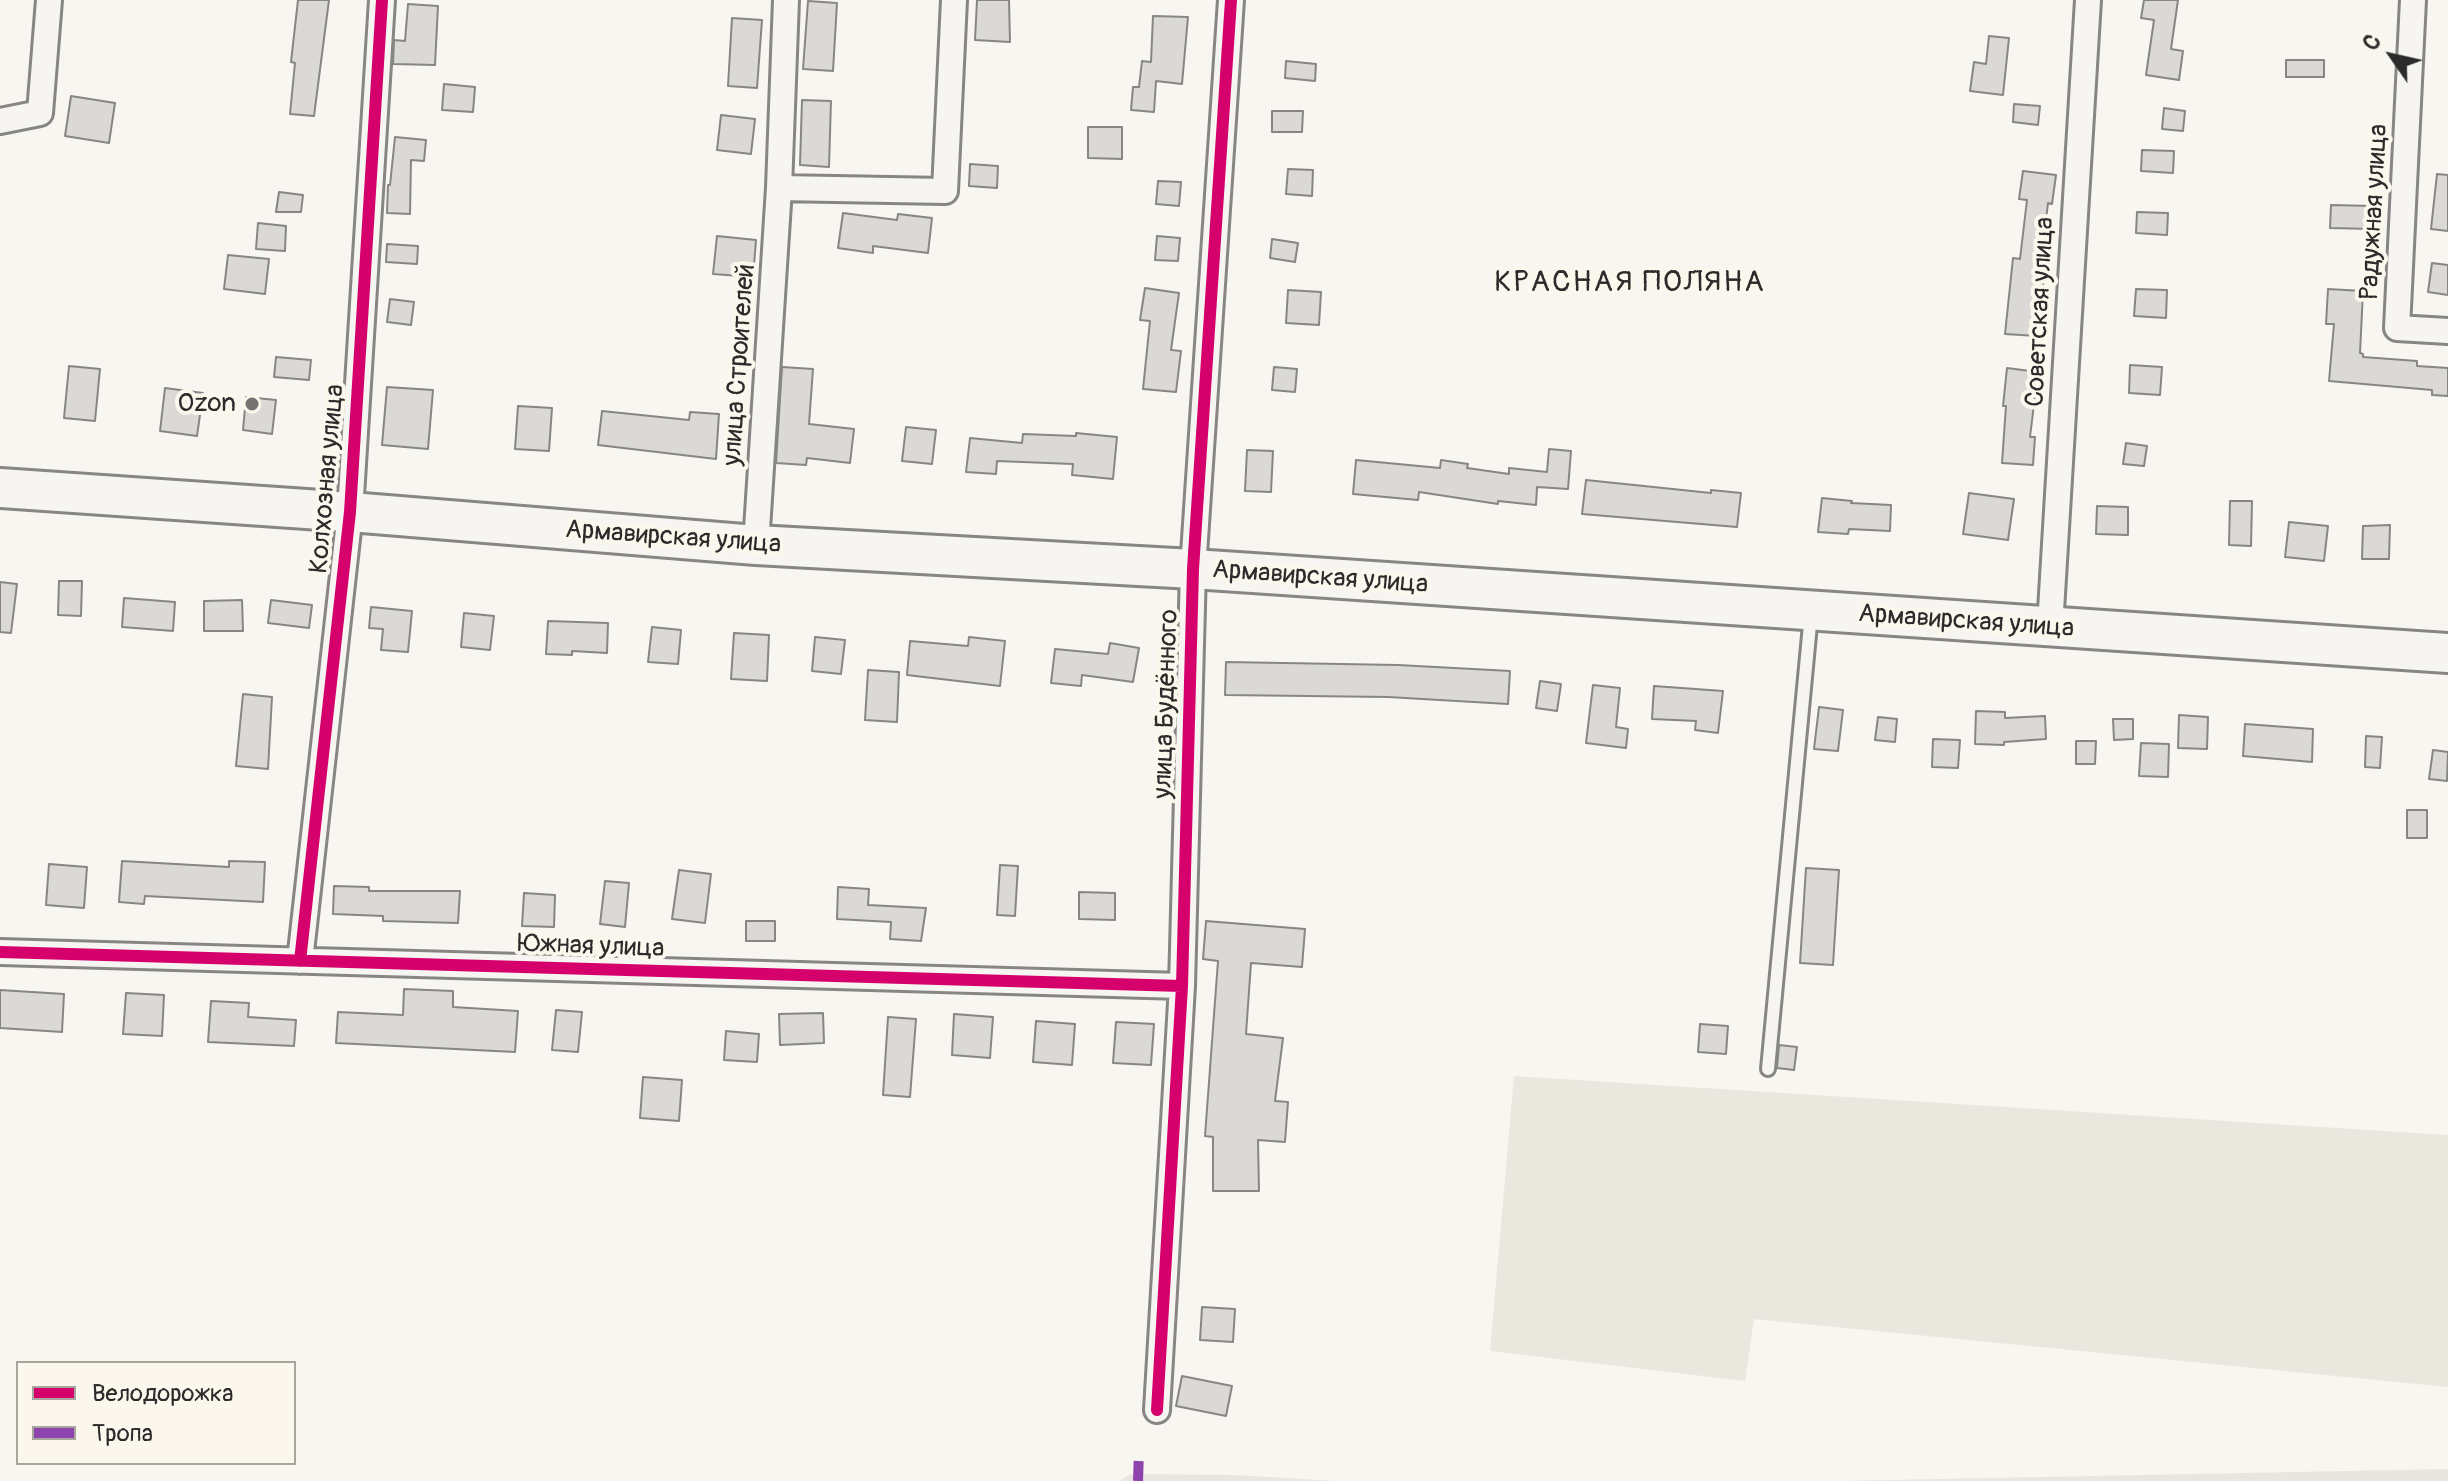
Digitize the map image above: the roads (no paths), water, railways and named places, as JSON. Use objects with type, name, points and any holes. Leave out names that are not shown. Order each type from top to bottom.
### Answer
[{"type":"main road","name":"Армавирская улица","points":[[0,488],[756,545],[1193,569],[2448,653]]},
{"type":"street","points":[[0,121],[40,113],[49,0]]},
{"type":"street","name":"Колхозная улица","points":[[300,961],[350,512],[382,0]]},
{"type":"street","name":"улица Строителей","points":[[756,545],[779,188],[786,0]]},
{"type":"street","points":[[779,188],[945,191],[954,0]]},
{"type":"street","name":"улица Будённого","points":[[1157,1410],[1182,986],[1193,569],[1231,0]]},
{"type":"street","name":"Советская улица","points":[[2050,627],[2088,0]]},
{"type":"street","name":"Радужная улица","points":[[2413,0],[2397,328],[2448,331]]},
{"type":"street","name":"Южная улица","points":[[0,952],[1182,986]]},
{"type":"lane","points":[[1768,1069],[1811,611]]},
{"type":"place","name":"Ozon","points":[[252,404]]},
{"type":"district","name":"КРАСНАЯ ПОЛЯНА","points":[[1630,283]]}]
